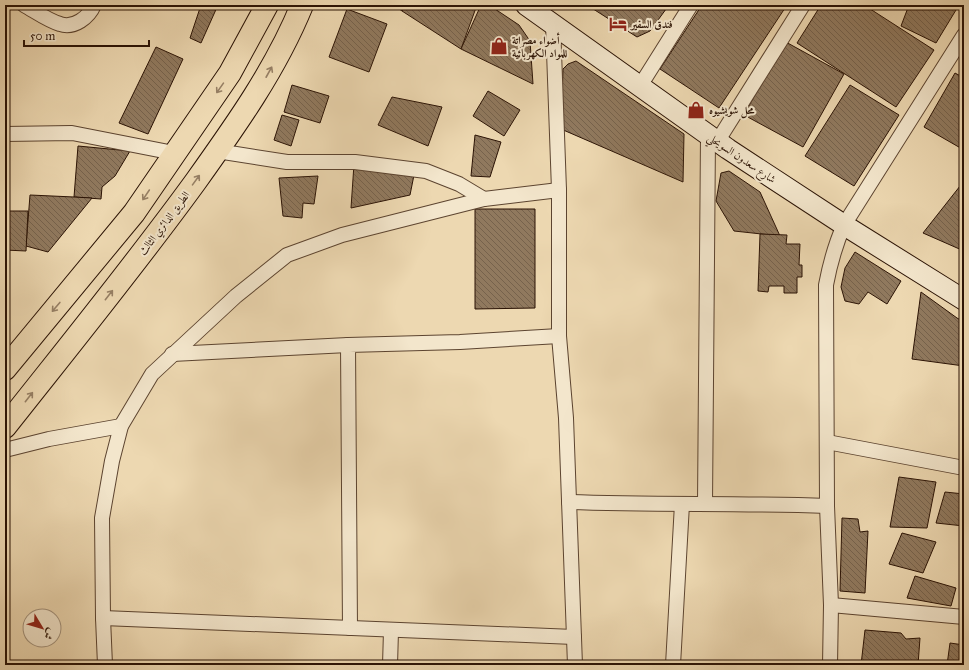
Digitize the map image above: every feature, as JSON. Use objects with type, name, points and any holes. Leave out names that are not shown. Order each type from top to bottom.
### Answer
[{"type":"main road","points":[[5,369],[134,213],[230,73],[266,5]]},
{"type":"main road","name":"الطريق الدائري الثالث","points":[[5,427],[156,235],[217,151],[261,86],[280,52],[302,5]]},
{"type":"main road","name":"شارع سعدون السويحلي","points":[[526,5],[713,139],[844,225],[964,300]]},
{"type":"street","points":[[24,5],[60,25],[71,26],[84,19],[92,10],[94,5]]},
{"type":"street","points":[[640,86],[691,5]]},
{"type":"street","points":[[705,504],[713,139],[803,5]]},
{"type":"street","points":[[553,24],[559,190],[559,336],[566,418],[575,665]]},
{"type":"street","points":[[830,665],[831,605],[827,506],[828,442],[826,285],[834,250],[844,225],[964,34]]},
{"type":"street","points":[[5,134],[72,133],[174,153]]},
{"type":"street","points":[[217,151],[287,162],[355,162],[426,171],[459,184],[484,199]]},
{"type":"street","points":[[105,665],[102,518],[112,461],[121,426],[152,374],[236,296],[287,255],[342,235],[484,199],[559,190]]},
{"type":"street","points":[[172,354],[348,345],[460,342],[559,336]]},
{"type":"street","points":[[348,345],[350,628]]},
{"type":"street","points":[[5,450],[49,439],[121,426]]},
{"type":"street","points":[[828,442],[964,468]]},
{"type":"street","points":[[569,502],[827,506]]},
{"type":"street","points":[[673,665],[682,504]]},
{"type":"street","points":[[831,605],[964,617]]},
{"type":"street","points":[[103,618],[574,638]]},
{"type":"street","points":[[390,665],[391,631]]},
{"type":"building","points":[[201,5],[218,5],[201,43],[190,38]]},
{"type":"building","points":[[394,5],[406,5],[402,11]]},
{"type":"building","points":[[406,5],[477,5],[461,49],[402,11]]},
{"type":"building","points":[[481,5],[489,5],[519,25],[530,41],[533,84],[461,49]]},
{"type":"building","points":[[587,5],[669,5],[650,31],[637,37]]},
{"type":"building","points":[[702,5],[787,5],[719,108],[660,69]]},
{"type":"building","points":[[821,5],[864,5],[934,50],[896,107],[797,43]]},
{"type":"building","points":[[909,5],[959,5],[936,43],[901,26]]},
{"type":"building","points":[[347,9],[387,24],[369,72],[329,57]]},
{"type":"building","points":[[784,41],[844,74],[803,147],[744,115]]},
{"type":"building","points":[[156,47],[183,59],[148,134],[119,123]]},
{"type":"building","points":[[576,61],[684,134],[683,182],[561,129],[563,69],[568,64]]},
{"type":"building","points":[[955,73],[964,78],[964,150],[924,127]]},
{"type":"building","points":[[292,85],[329,96],[320,123],[284,112]]},
{"type":"building","points":[[850,85],[899,115],[854,186],[805,156]]},
{"type":"building","points":[[488,91],[520,110],[504,136],[473,116]]},
{"type":"building","points":[[392,97],[442,107],[428,146],[378,125]]},
{"type":"building","points":[[282,115],[299,120],[291,146],[274,140]]},
{"type":"building","points":[[475,135],[501,142],[490,177],[471,176]]},
{"type":"building","points":[[78,146],[130,151],[115,176],[102,187],[101,199],[74,197]]},
{"type":"building","points":[[354,164],[414,175],[410,195],[351,208]]},
{"type":"building","points":[[729,171],[760,192],[780,236],[734,231],[716,201],[721,173]]},
{"type":"building","points":[[318,176],[314,204],[303,203],[302,218],[283,216],[279,178]]},
{"type":"building","points":[[964,181],[964,251],[923,233]]},
{"type":"building","points":[[30,195],[92,198],[48,252],[26,246]]},
{"type":"building","points":[[475,209],[535,209],[535,308],[475,309]]},
{"type":"building","points":[[5,211],[28,211],[26,251],[5,250]]},
{"type":"building","points":[[760,234],[787,235],[786,244],[800,244],[799,265],[802,265],[802,277],[797,277],[797,293],[784,293],[784,286],[769,286],[768,292],[758,291]]},
{"type":"building","points":[[855,252],[901,281],[887,304],[868,292],[859,304],[845,301],[841,287],[845,268]]},
{"type":"building","points":[[921,292],[964,322],[964,366],[912,359]]},
{"type":"building","points":[[899,477],[936,482],[927,528],[890,527]]},
{"type":"building","points":[[945,492],[964,494],[964,526],[936,523]]},
{"type":"building","points":[[842,518],[858,519],[860,532],[868,531],[865,593],[840,591]]},
{"type":"building","points":[[902,533],[936,542],[923,573],[889,564]]},
{"type":"building","points":[[915,576],[956,588],[951,606],[907,598]]},
{"type":"building","points":[[865,630],[901,633],[906,639],[920,638],[918,665],[861,665]]},
{"type":"building","points":[[950,643],[964,645],[964,665],[947,665]]},
{"type":"place","name":"فندق السفير","points":[[618,24]]},
{"type":"place","name":"أضواء مصراتة للمواد الكهربائية","points":[[499,46]]},
{"type":"place","name":"محل شويشيوه","points":[[696,110]]}]
